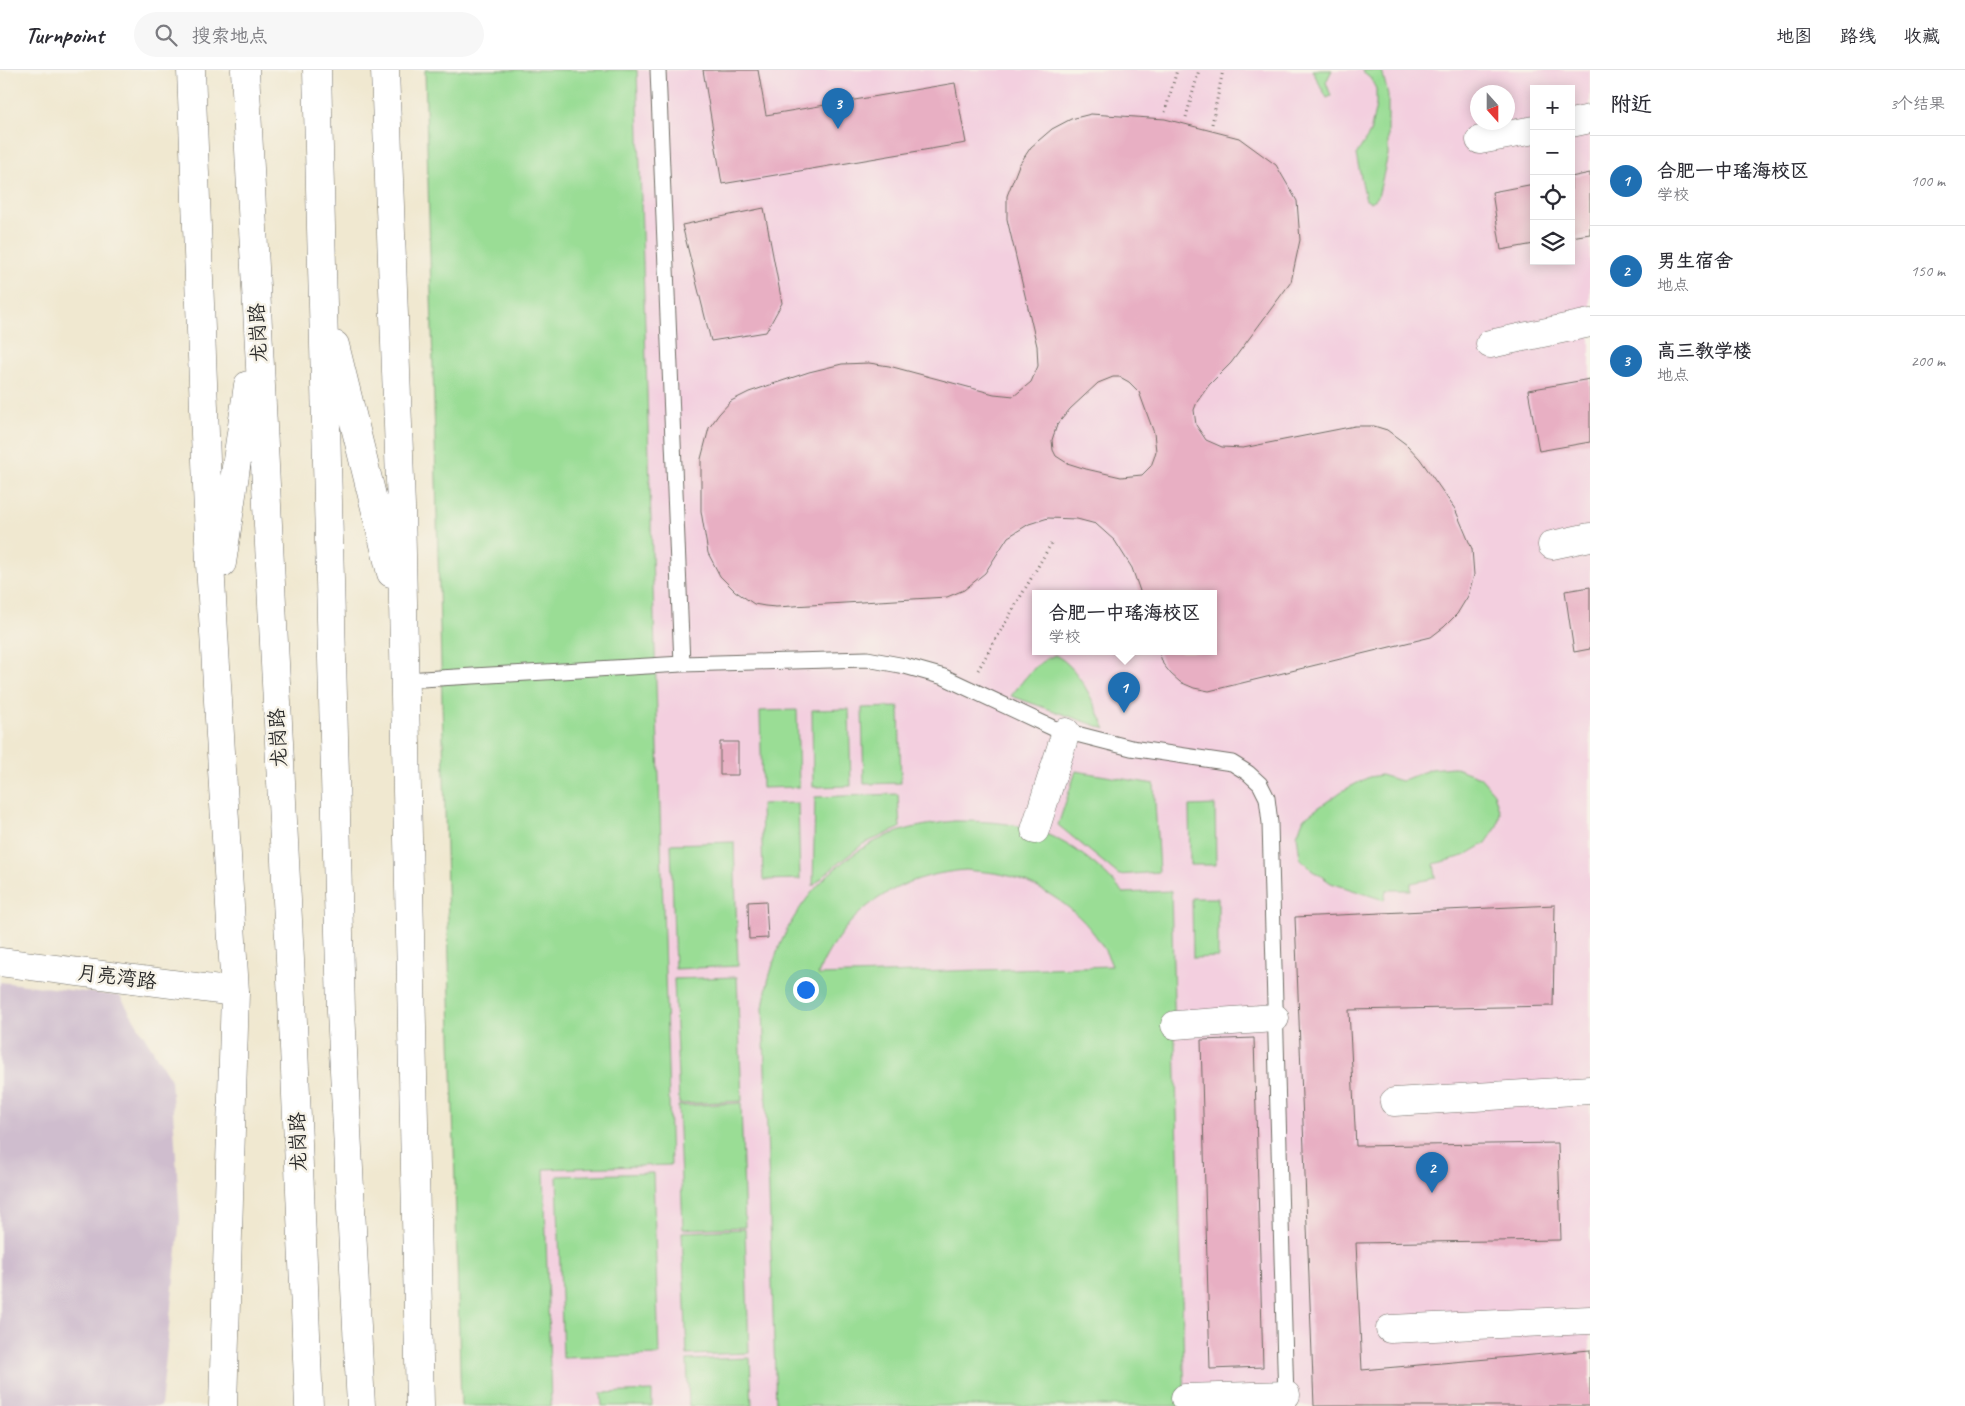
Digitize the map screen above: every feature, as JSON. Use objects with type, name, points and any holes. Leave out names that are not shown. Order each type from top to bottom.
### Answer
[{"type":"main road","points":[[191,70],[213,624],[235,992],[223,1406]]},
{"type":"main road","name":"龙岗路","points":[[245,70],[292,1009],[309,1406]]},
{"type":"main road","points":[[316,70],[341,1011],[361,1406]]},
{"type":"main road","points":[[385,70],[401,497],[420,1406]]},
{"type":"main road","points":[[1575,122],[1590,119]]},
{"type":"main road","points":[[1480,140],[1530,131]]},
{"type":"main road","points":[[322,292],[404,623]]},
{"type":"main road","points":[[1490,344],[1590,323]]},
{"type":"main road","points":[[213,624],[257,324]]},
{"type":"main road","points":[[1552,545],[1590,537]]},
{"type":"main road","points":[[1035,830],[1066,732]]},
{"type":"main road","name":"月亮湾路","points":[[0,962],[235,992]]},
{"type":"main road","points":[[1175,1025],[1275,1018]]},
{"type":"main road","points":[[1394,1102],[1590,1090]]},
{"type":"main road","points":[[1390,1329],[1590,1320]]},
{"type":"main road","points":[[1185,1398],[1286,1401]]},
{"type":"lane","points":[[658,70],[682,664]]},
{"type":"lane","points":[[405,680],[682,664],[867,659],[905,666],[944,677],[1053,728],[1066,732],[1131,748],[1232,763],[1248,773],[1260,784],[1267,798],[1270,823],[1286,1401]]},
{"type":"path","points":[[1165,112],[1177,70]]},
{"type":"path","points":[[1186,117],[1199,70]]},
{"type":"path","points":[[1212,124],[1223,70]]},
{"type":"path","points":[[968,688],[1051,544]]},
{"type":"shaded area","points":[[637,70],[1590,70],[1590,1406],[551,1406],[544,1169],[671,1164]]},
{"type":"shaded area","points":[[0,982],[120,996],[171,1080],[180,1219],[161,1406],[0,1406]]},
{"type":"green space","points":[[425,70],[637,70],[671,1165],[544,1169],[551,1406],[461,1406]]},
{"type":"green space","points":[[1312,70],[1332,70],[1326,82],[1331,96],[1327,98]]},
{"type":"green space","points":[[1361,70],[1382,70],[1388,95],[1388,155],[1378,197],[1370,202],[1366,200],[1356,155],[1370,133],[1376,105],[1376,89],[1370,77]]},
{"type":"green space","points":[[1055,655],[1072,668],[1079,677],[1106,729],[1011,696],[1036,667]]},
{"type":"green space","points":[[899,707],[901,783],[864,784],[862,708]]},
{"type":"green space","points":[[849,709],[851,786],[813,787],[812,710]]},
{"type":"green space","points":[[797,710],[799,787],[762,788],[760,711]]},
{"type":"green space","points":[[1453,767],[1480,777],[1494,793],[1500,813],[1497,827],[1486,843],[1464,856],[1434,864],[1436,878],[1411,883],[1411,890],[1386,890],[1384,900],[1331,883],[1311,869],[1300,858],[1297,835],[1304,818],[1342,791],[1369,777],[1381,775],[1401,781],[1431,769]]},
{"type":"green space","points":[[1076,771],[1154,784],[1159,872],[1119,875],[1058,825]]},
{"type":"green space","points":[[898,794],[900,828],[863,844],[813,886],[815,797]]},
{"type":"green space","points":[[798,803],[800,879],[763,880],[761,804]]},
{"type":"green space","points":[[1215,805],[1216,865],[1190,865],[1189,806]]},
{"type":"green space","points":[[954,821],[995,822],[1015,825],[1048,835],[1083,855],[1123,893],[1171,891],[1185,1406],[776,1406],[763,1008],[766,990],[778,949],[788,928],[814,890],[847,859],[866,846],[895,833],[912,828]],"holes":[[[966,870],[1012,877],[1028,883],[1058,900],[1085,923],[1096,936],[1112,966],[818,975],[826,956],[838,938],[863,910],[878,899],[894,889],[928,876]]]},
{"type":"green space","points":[[734,842],[738,966],[675,969],[671,844]]},
{"type":"green space","points":[[1192,898],[1218,898],[1218,957],[1193,958]]},
{"type":"green space","points":[[737,977],[742,1101],[679,1104],[674,979]]},
{"type":"green space","points":[[741,1103],[745,1227],[683,1229],[678,1106]]},
{"type":"green space","points":[[653,1173],[659,1355],[563,1358],[557,1176]]},
{"type":"green space","points":[[745,1229],[749,1353],[687,1355],[682,1232]]},
{"type":"green space","points":[[750,1358],[752,1406],[689,1406],[687,1360]]},
{"type":"green space","points":[[652,1391],[652,1406],[602,1406],[601,1393]]},
{"type":"building","points":[[703,70],[758,70],[766,115],[955,83],[966,143],[722,184]]},
{"type":"building","points":[[1091,114],[1165,119],[1239,138],[1276,165],[1297,201],[1300,240],[1291,282],[1231,363],[1209,385],[1197,402],[1194,410],[1196,425],[1206,440],[1222,447],[1243,448],[1355,426],[1374,426],[1387,430],[1407,445],[1420,459],[1455,509],[1472,549],[1474,575],[1468,596],[1457,614],[1431,637],[1209,691],[1194,688],[1180,682],[1171,674],[1163,664],[1160,655],[1217,655],[1217,590],[1140,590],[1132,568],[1115,541],[1096,524],[1077,519],[1048,518],[1029,524],[1008,537],[985,573],[964,590],[947,597],[776,607],[765,606],[754,604],[735,591],[720,576],[708,553],[701,511],[701,459],[709,428],[731,401],[749,392],[809,372],[842,364],[869,363],[889,366],[994,394],[1014,396],[1031,382],[1038,366],[1037,346],[1007,219],[1007,196],[1019,165],[1031,147],[1052,129],[1071,119]],"holes":[[[1113,377],[1120,377],[1129,382],[1139,392],[1154,433],[1156,451],[1151,466],[1142,475],[1121,477],[1067,463],[1056,456],[1052,440],[1057,425],[1070,409],[1098,383]]]},
{"type":"building","points":[[1590,173],[1590,234],[1575,236],[1575,220],[1575,176]]},
{"type":"building","points":[[1530,185],[1530,245],[1501,250],[1492,192]]},
{"type":"building","points":[[764,208],[782,303],[766,332],[711,341],[682,225]]},
{"type":"building","points":[[1590,379],[1590,442],[1539,451],[1528,390]]},
{"type":"building","points":[[1590,587],[1590,649],[1574,652],[1565,591]]},
{"type":"building","points":[[720,742],[738,742],[738,775],[720,775]]},
{"type":"building","points":[[766,901],[768,938],[749,939],[748,902]]},
{"type":"building","points":[[1555,905],[1553,1006],[1349,1010],[1356,1146],[1558,1143],[1561,1240],[1356,1243],[1362,1370],[1590,1350],[1590,1406],[1314,1406],[1295,917]]},
{"type":"building","points":[[1254,1038],[1263,1367],[1210,1369],[1201,1040]]},
{"type":"place","name":"高三教学楼","points":[[838,129]]},
{"type":"place","name":"合肥一中瑶海校区","points":[[1124,713]]},
{"type":"place","name":"男生宿舍","points":[[1432,1193]]}]
